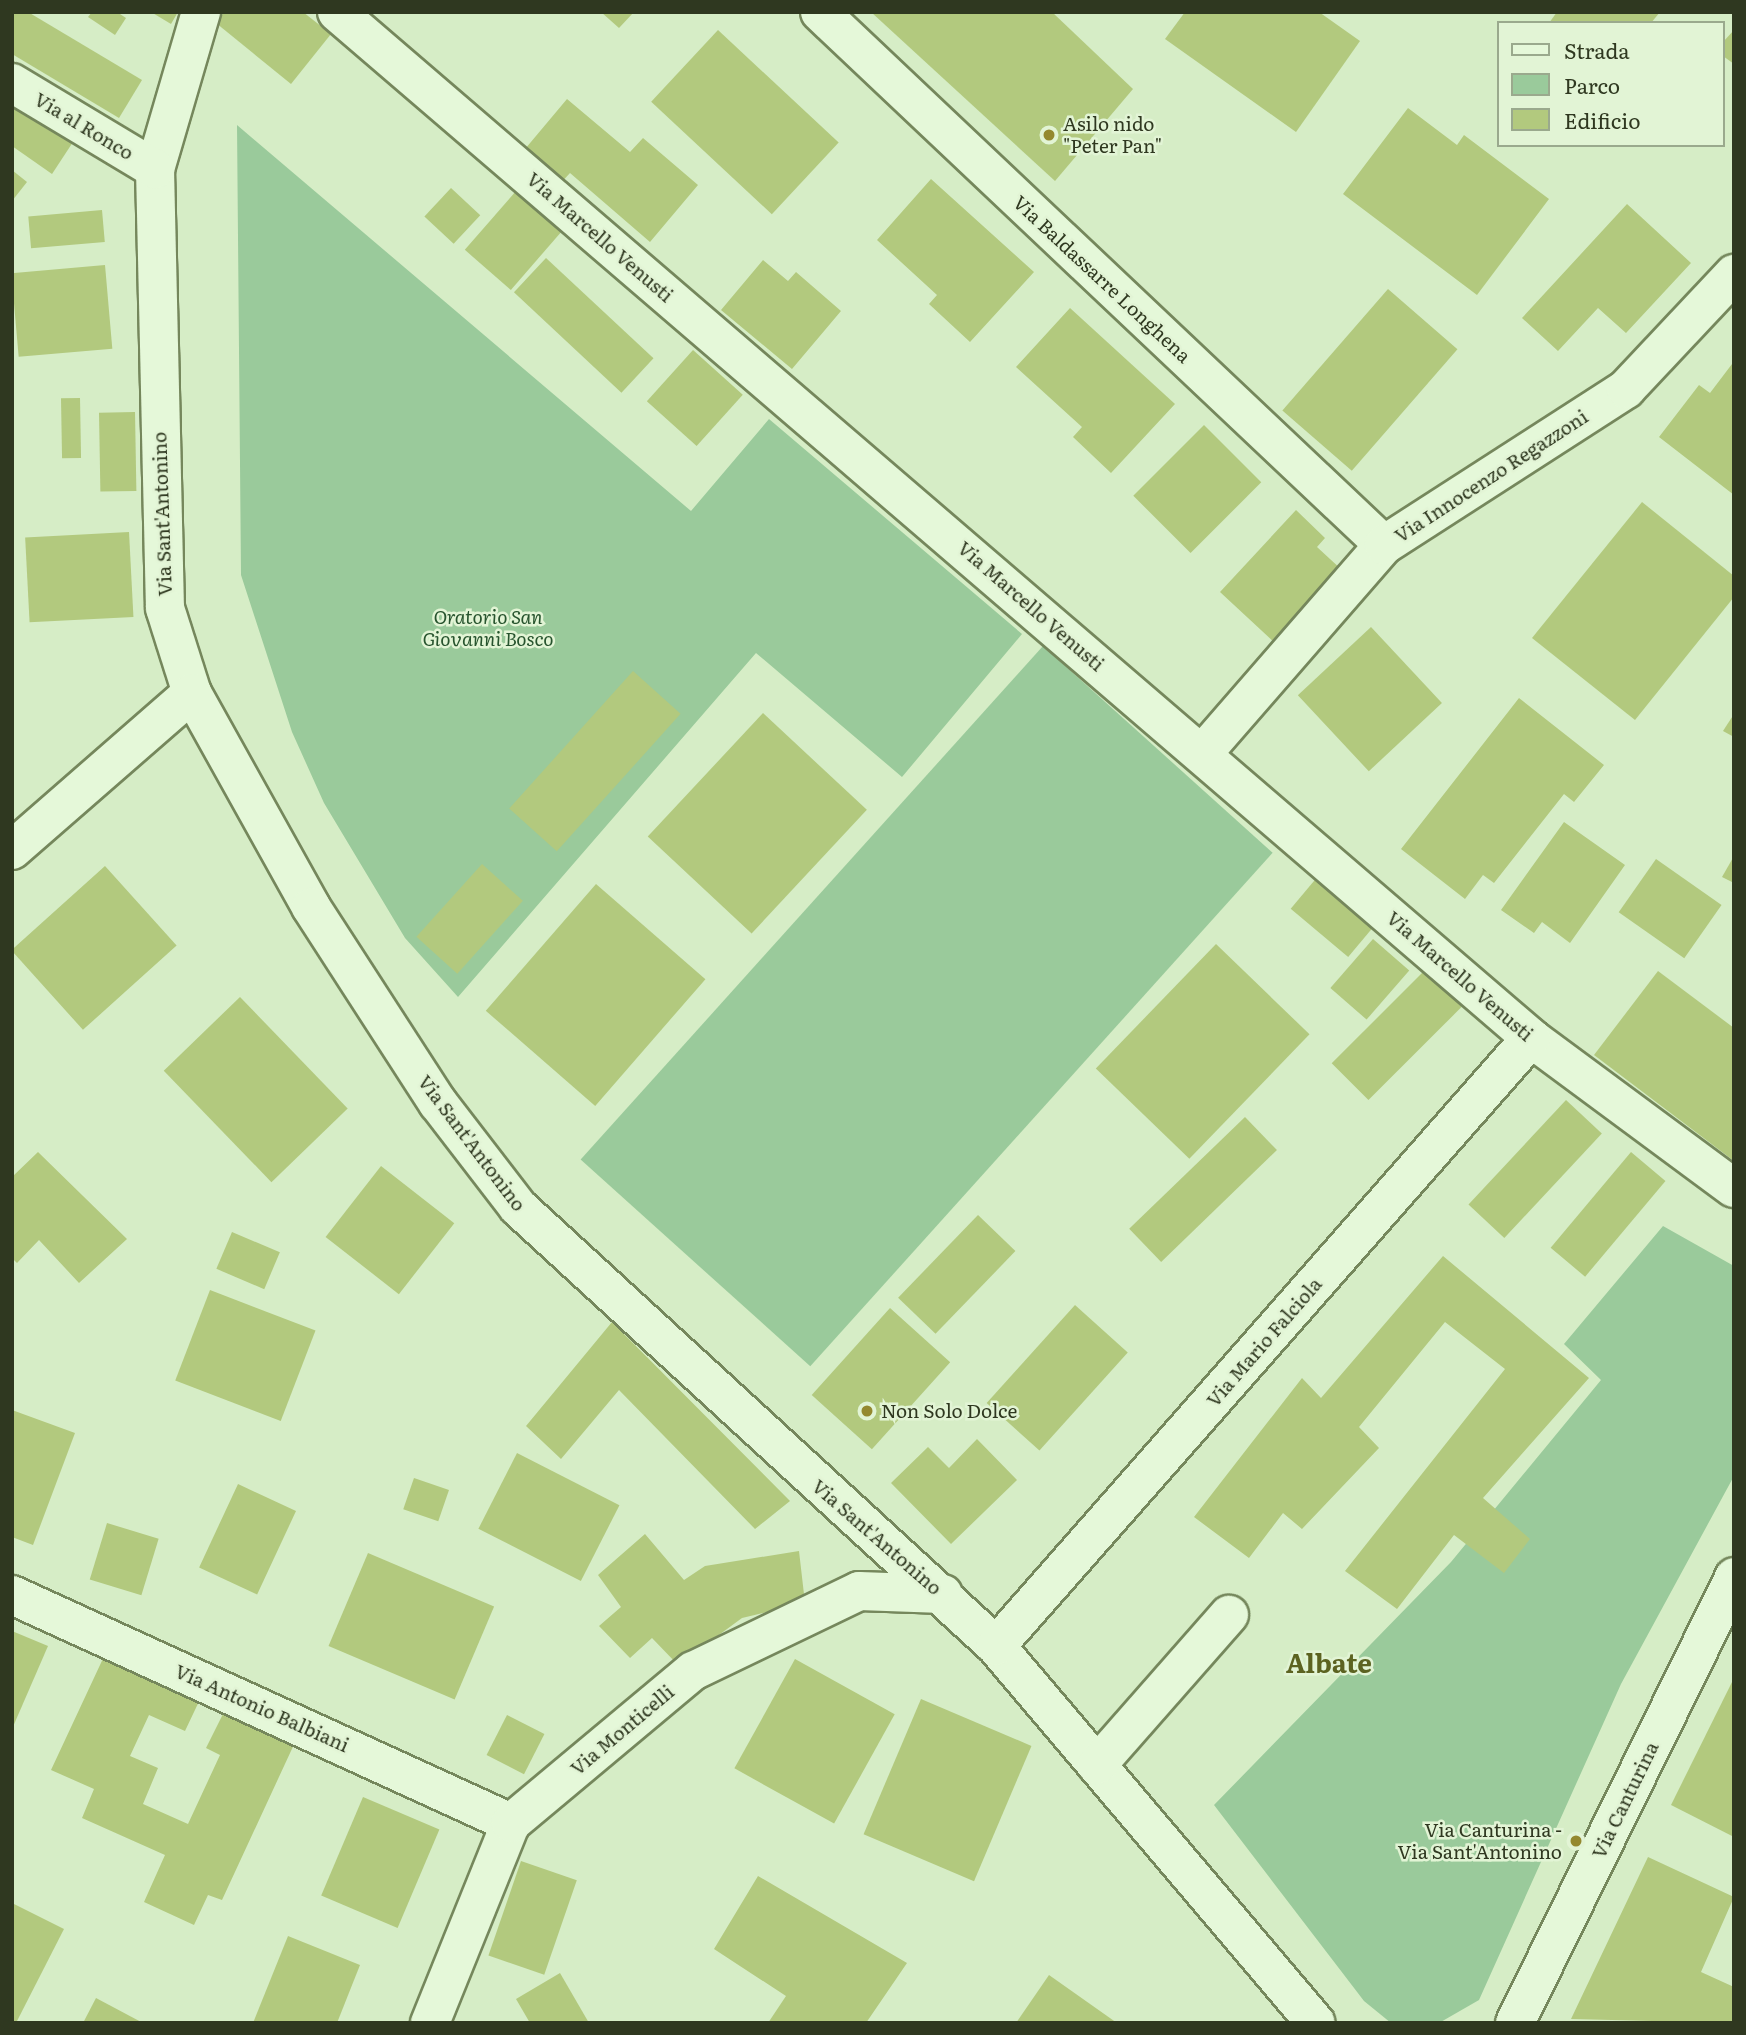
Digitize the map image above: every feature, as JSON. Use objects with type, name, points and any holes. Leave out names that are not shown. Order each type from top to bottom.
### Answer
[{"type":"street","name":"Via Sant'Antonino","points":[[201,12],[155,169],[165,608],[192,693],[311,907],[438,1104],[518,1207],[742,1419],[943,1594],[996,1646],[1316,2023]]},
{"type":"street","name":"Via Marcello Venusti","points":[[337,12],[1203,753],[1531,1038],[1734,1188]]},
{"type":"street","name":"Via Baldassarre Longhena","points":[[820,12],[1384,545]]},
{"type":"street","name":"Via al Ronco","points":[[12,83],[155,169]]},
{"type":"street","name":"Via Innocenzo Regazzoni","points":[[1203,753],[1384,545],[1626,389],[1734,274]]},
{"type":"street","points":[[12,850],[192,693]]},
{"type":"street","name":"Via Mario Falciola","points":[[996,1646],[1531,1038]]},
{"type":"street","name":"Via Canturina","points":[[1515,2023],[1734,1577]]},
{"type":"street","name":"Via Monticelli","points":[[430,2023],[511,1823],[693,1671],[859,1591],[943,1594]]},
{"type":"street","name":"Via Antonio Balbiani","points":[[12,1595],[511,1823]]},
{"type":"street","points":[[1097,1765],[1229,1615]]},
{"type":"green space","name":"Oratorio San Giovanni Bosco","points":[[237,125],[691,511],[769,419],[1022,634],[902,777],[756,653],[458,997],[405,938],[324,803],[292,732],[241,575]]},
{"type":"green space","points":[[1043,646],[1273,853],[810,1366],[581,1160]]},
{"type":"green space","points":[[1663,1226],[1734,1266],[1734,1476],[1621,1684],[1479,2000],[1439,2023],[1391,2023],[1364,2001],[1214,1805],[1451,1562],[1601,1380],[1564,1344]]},
{"type":"building","points":[[12,12],[28,12],[142,80],[119,118],[12,54]]},
{"type":"building","points":[[92,12],[117,12],[126,18],[115,35],[88,17]]},
{"type":"building","points":[[151,12],[178,12],[171,24]]},
{"type":"building","points":[[224,12],[303,12],[331,34],[291,84],[216,23]]},
{"type":"building","points":[[601,12],[634,12],[619,28]]},
{"type":"building","name":"Asilo nido \"Peter Pan\"","points":[[871,12],[1052,12],[1133,89],[1055,181]]},
{"type":"building","points":[[1185,12],[1319,12],[1360,41],[1296,132],[1165,39]]},
{"type":"building","points":[[1557,12],[1660,12],[1653,21],[1550,21]]},
{"type":"building","points":[[718,30],[839,143],[772,214],[651,102]]},
{"type":"building","points":[[1734,30],[1734,64],[1725,57],[1725,40]]},
{"type":"building","points":[[567,99],[630,152],[643,138],[698,185],[650,242],[570,173],[557,187],[520,155]]},
{"type":"building","points":[[20,100],[75,139],[52,174],[12,146],[12,111]]},
{"type":"building","points":[[1408,108],[1457,145],[1464,135],[1549,199],[1477,295],[1343,194]]},
{"type":"building","points":[[12,170],[27,182],[12,201]]},
{"type":"building","points":[[931,179],[1034,272],[970,342],[929,304],[937,295],[877,240]]},
{"type":"building","points":[[451,188],[480,215],[454,244],[424,217]]},
{"type":"building","points":[[516,191],[562,231],[511,290],[465,250]]},
{"type":"building","points":[[1627,204],[1691,263],[1626,333],[1598,308],[1558,351],[1522,318]]},
{"type":"building","points":[[102,210],[105,242],[31,248],[28,216]]},
{"type":"building","points":[[546,258],[654,358],[621,393],[514,292]]},
{"type":"building","points":[[763,260],[788,281],[796,272],[841,311],[792,369],[721,310]]},
{"type":"building","points":[[105,265],[112,349],[19,357],[12,273]]},
{"type":"building","points":[[1388,289],[1457,349],[1352,471],[1282,411]]},
{"type":"building","points":[[1070,308],[1175,404],[1111,473],[1073,437],[1082,427],[1016,367]]},
{"type":"building","points":[[693,350],[743,395],[697,446],[647,401]]},
{"type":"building","points":[[1732,364],[1734,495],[1659,437],[1699,385],[1710,393]]},
{"type":"building","points":[[61,398],[80,398],[81,458],[62,458]]},
{"type":"building","points":[[135,412],[136,491],[100,492],[99,413]]},
{"type":"building","points":[[1204,425],[1261,482],[1191,553],[1133,496]]},
{"type":"building","points":[[1642,502],[1734,576],[1734,597],[1635,720],[1532,638]]},
{"type":"building","points":[[1296,510],[1325,538],[1317,547],[1343,571],[1276,644],[1220,592]]},
{"type":"building","points":[[129,532],[133,617],[30,622],[25,537]]},
{"type":"building","points":[[1371,627],[1442,703],[1369,771],[1298,695]]},
{"type":"building","points":[[633,671],[681,714],[557,851],[509,808]]},
{"type":"building","points":[[1519,698],[1604,765],[1574,802],[1564,794],[1494,883],[1483,875],[1465,899],[1401,849]]},
{"type":"building","points":[[763,713],[867,810],[752,933],[648,837]]},
{"type":"building","points":[[1734,714],[1734,737],[1723,731]]},
{"type":"building","points":[[1564,822],[1625,865],[1570,943],[1542,922],[1534,933],[1501,910]]},
{"type":"building","points":[[1734,856],[1734,883],[1722,877]]},
{"type":"building","points":[[1656,859],[1722,905],[1684,958],[1619,912]]},
{"type":"building","points":[[482,864],[523,901],[457,974],[416,937]]},
{"type":"building","points":[[105,866],[177,946],[83,1030],[12,950]]},
{"type":"building","points":[[1319,875],[1376,923],[1348,957],[1291,909]]},
{"type":"building","points":[[596,884],[705,979],[595,1106],[486,1011]]},
{"type":"building","points":[[1373,939],[1409,970],[1367,1020],[1330,988]]},
{"type":"building","points":[[1216,944],[1310,1034],[1189,1159],[1096,1068]]},
{"type":"building","points":[[1425,970],[1462,1007],[1368,1100],[1332,1063]]},
{"type":"building","points":[[1658,971],[1734,1028],[1734,1161],[1594,1055]]},
{"type":"building","points":[[240,997],[348,1108],[271,1182],[164,1071]]},
{"type":"building","points":[[1566,1100],[1602,1133],[1504,1238],[1468,1205]]},
{"type":"building","points":[[1245,1117],[1277,1150],[1161,1262],[1129,1229]]},
{"type":"building","points":[[38,1152],[127,1239],[79,1283],[39,1240],[17,1263],[12,1258],[12,1177]]},
{"type":"building","points":[[1631,1152],[1665,1181],[1585,1277],[1551,1248]]},
{"type":"building","points":[[381,1166],[454,1223],[399,1294],[326,1237]]},
{"type":"building","points":[[978,1215],[1015,1251],[936,1334],[898,1298]]},
{"type":"building","points":[[232,1232],[280,1252],[264,1289],[216,1269]]},
{"type":"building","points":[[1443,1256],[1589,1378],[1483,1498],[1530,1539],[1504,1573],[1454,1535],[1397,1609],[1345,1571],[1505,1369],[1445,1322],[1359,1427],[1379,1448],[1302,1529],[1283,1513],[1249,1558],[1194,1517],[1302,1378],[1321,1398]]},
{"type":"building","points":[[210,1290],[315,1330],[281,1421],[175,1381]]},
{"type":"building","points":[[1075,1305],[1128,1353],[1039,1451],[987,1403]]},
{"type":"building","points":[[890,1308],[950,1362],[872,1449],[812,1395]]},
{"type":"building","points":[[612,1322],[790,1501],[755,1529],[619,1390],[561,1459],[526,1426]]},
{"type":"building","points":[[12,1410],[75,1433],[33,1545],[12,1537]]},
{"type":"building","points":[[977,1439],[1017,1480],[951,1544],[891,1483],[928,1447],[949,1468]]},
{"type":"building","points":[[517,1453],[619,1505],[581,1581],[478,1529]]},
{"type":"building","points":[[414,1478],[449,1490],[438,1521],[403,1509]]},
{"type":"building","points":[[238,1484],[296,1511],[257,1594],[199,1567]]},
{"type":"building","points":[[107,1523],[159,1539],[141,1595],[90,1579]]},
{"type":"building","points":[[645,1534],[684,1580],[705,1566],[799,1551],[805,1603],[742,1618],[678,1665],[652,1638],[630,1658],[599,1626],[621,1607],[598,1575]]},
{"type":"building","points":[[368,1553],[494,1607],[455,1700],[329,1646]]},
{"type":"building","points":[[12,1631],[48,1646],[12,1729]]},
{"type":"building","points":[[107,1650],[203,1693],[185,1731],[149,1715],[130,1756],[158,1768],[143,1804],[188,1824],[220,1755],[206,1748],[226,1708],[297,1738],[222,1900],[208,1895],[194,1925],[144,1902],[165,1855],[82,1818],[94,1789],[51,1770]]},
{"type":"building","points":[[795,1659],[895,1714],[834,1824],[734,1768]]},
{"type":"building","points":[[1734,1678],[1734,1837],[1671,1805]]},
{"type":"building","points":[[921,1699],[1031,1746],[974,1881],[864,1834]]},
{"type":"building","points":[[507,1715],[544,1734],[524,1774],[487,1755]]},
{"type":"building","points":[[363,1797],[439,1829],[398,1928],[321,1895]]},
{"type":"building","points":[[1648,1857],[1734,1897],[1701,1972],[1734,1987],[1734,2023],[1571,2019]]},
{"type":"building","points":[[521,1861],[577,1880],[544,1975],[488,1956]]},
{"type":"building","points":[[758,1876],[907,1963],[866,2023],[768,2023],[786,1996],[714,1949]]},
{"type":"building","points":[[12,1903],[64,1929],[16,2023],[12,2023]]},
{"type":"building","points":[[288,1936],[360,1965],[337,2023],[253,2023]]},
{"type":"building","points":[[560,1973],[589,2023],[530,2023],[516,1999]]},
{"type":"building","points":[[1049,1975],[1117,2023],[1016,2023]]},
{"type":"building","points":[[96,1998],[143,2023],[83,2023]]},
{"type":"place","name":"Asilo nido \"Peter Pan\"","points":[[1049,135]]},
{"type":"place","name":"Non Solo Dolce","points":[[867,1411]]},
{"type":"place","name":"Via Canturina - Via Sant'Antonino","points":[[1576,1841]]},
{"type":"district","name":"Albate","points":[[1329,1662]]}]
